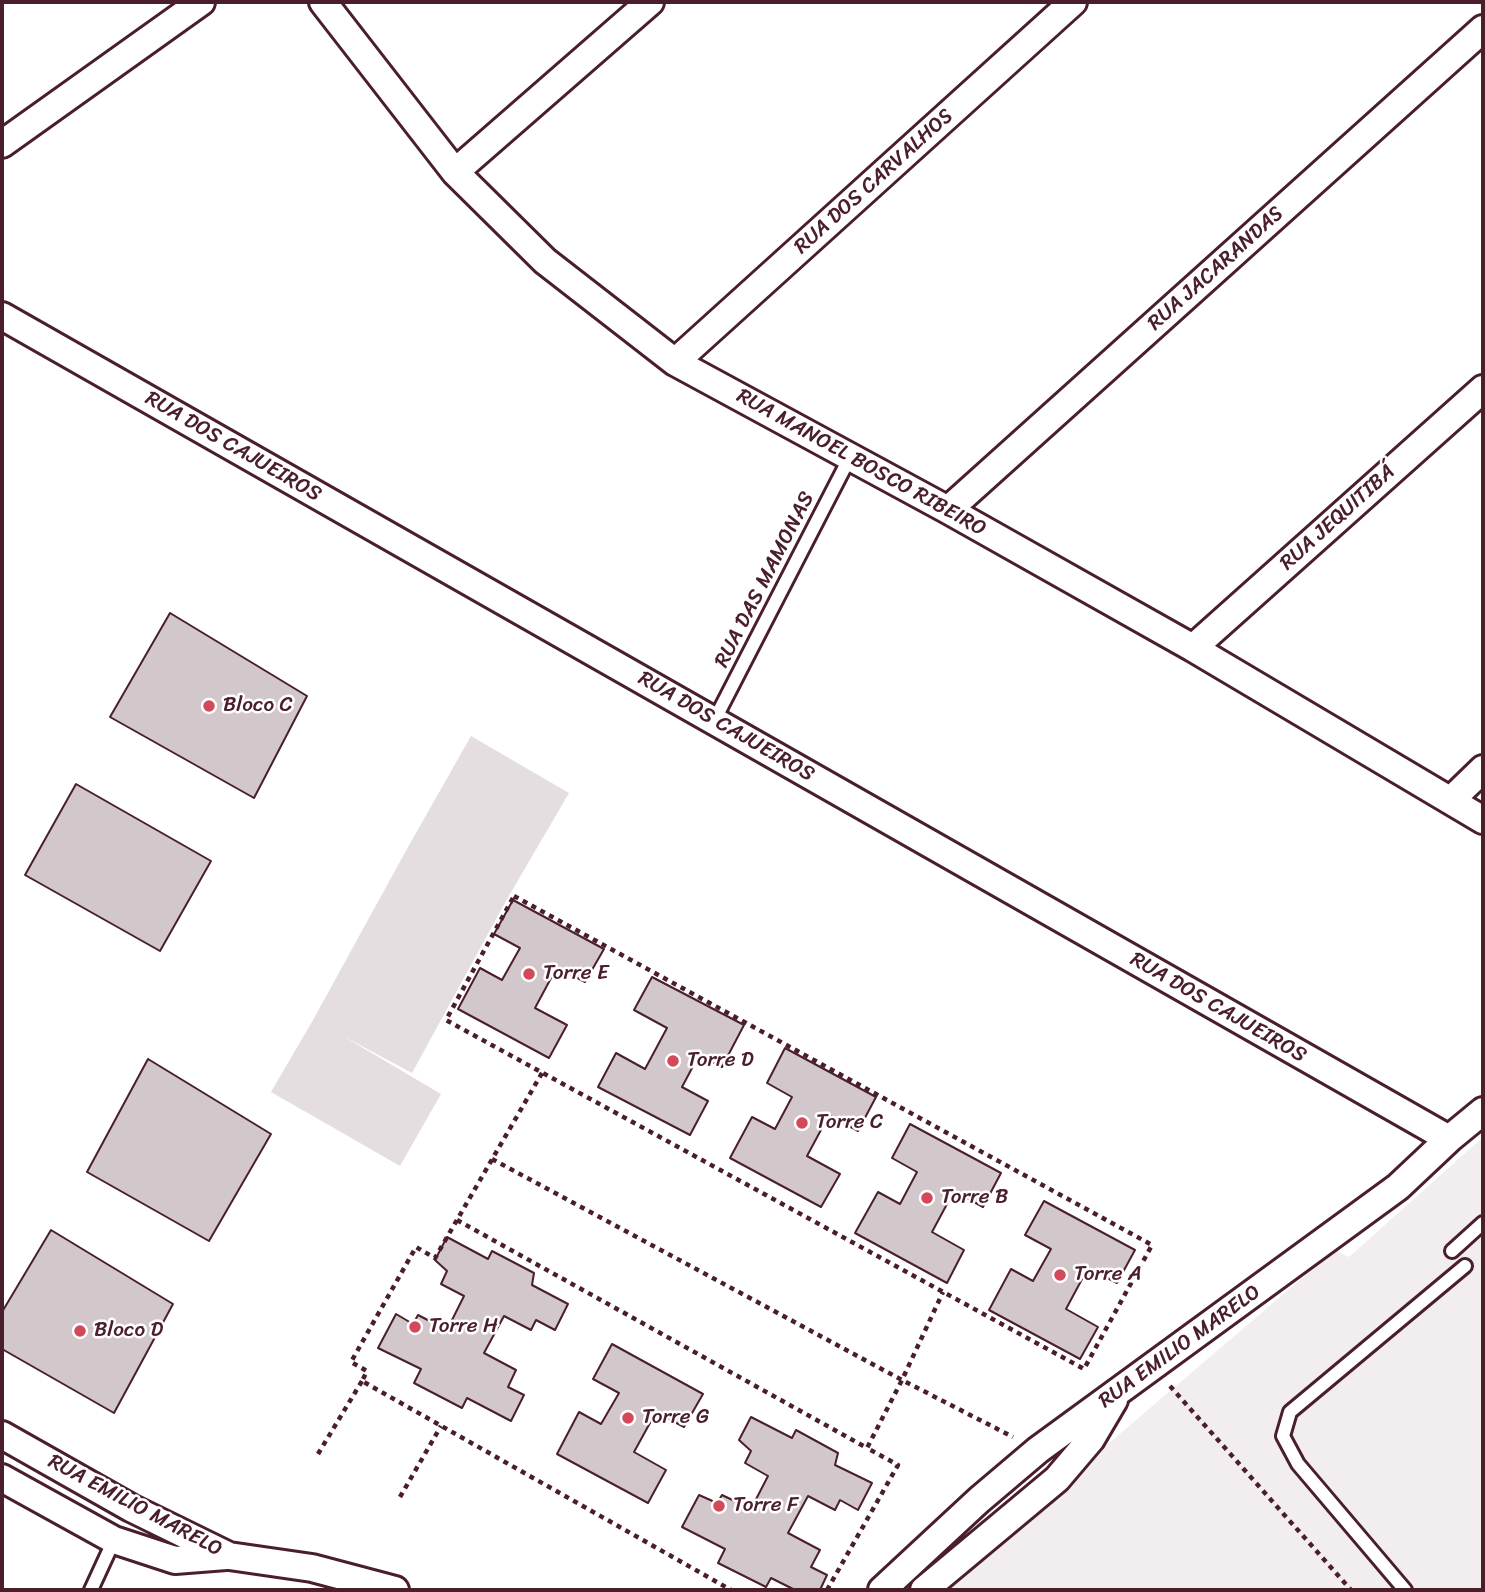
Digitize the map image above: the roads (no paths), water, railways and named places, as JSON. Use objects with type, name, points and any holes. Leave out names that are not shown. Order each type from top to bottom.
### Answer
[{"type":"street","points":[[2,144],[201,2]]},
{"type":"street","name":"RUA MANOEL BOSCO RIBEIRO","points":[[323,2],[456,172],[545,261],[675,362],[948,510],[1193,648],[1483,820]]},
{"type":"street","points":[[456,172],[650,2]]},
{"type":"street","name":"RUA DOS CARVALHOS","points":[[675,362],[1073,2]]},
{"type":"street","name":"RUA JACARANDAS","points":[[948,510],[1483,29]]},
{"type":"street","name":"RUA DOS CAJUEIROS","points":[[2,316],[1449,1139]]},
{"type":"street","name":"RUA JEQUITIBÁ","points":[[1193,648],[1483,389]]},
{"type":"street","points":[[1451,800],[1483,769]]},
{"type":"street","name":"RUA EMILIO MARELO","points":[[882,1590],[979,1500],[1038,1450],[1398,1187],[1483,1111]]},
{"type":"street","points":[[924,1590],[1057,1479],[1091,1439],[1120,1391]]},
{"type":"street","name":"RUA EMILIO MARELO","points":[[2,1435],[131,1508],[229,1556],[312,1568],[395,1590]]},
{"type":"street","points":[[25,1448],[3,1479],[114,1540],[175,1560],[229,1556]]},
{"type":"street","points":[[979,1500],[1007,1521]]},
{"type":"street","points":[[114,1540],[131,1508]]},
{"type":"lane","name":"RUA DAS MAMONAS","points":[[714,720],[849,457]]},
{"type":"lane","points":[[1452,1251],[1483,1223]]},
{"type":"lane","points":[[1405,1590],[1298,1464],[1283,1436],[1290,1412],[1465,1266]]},
{"type":"lane","points":[[91,1590],[114,1540]]},
{"type":"place","name":"Bloco C","points":[[209,706]]},
{"type":"place","name":"Torre E","points":[[529,974]]},
{"type":"place","name":"Torre D","points":[[673,1061]]},
{"type":"place","name":"Torre C","points":[[802,1123]]},
{"type":"place","name":"Torre B","points":[[927,1198]]},
{"type":"place","name":"Torre A","points":[[1060,1275]]},
{"type":"place","name":"Torre H","points":[[415,1327]]},
{"type":"place","name":"Bloco D","points":[[80,1331]]},
{"type":"place","name":"Torre G","points":[[628,1418]]},
{"type":"place","name":"Torre F","points":[[719,1506]]}]
